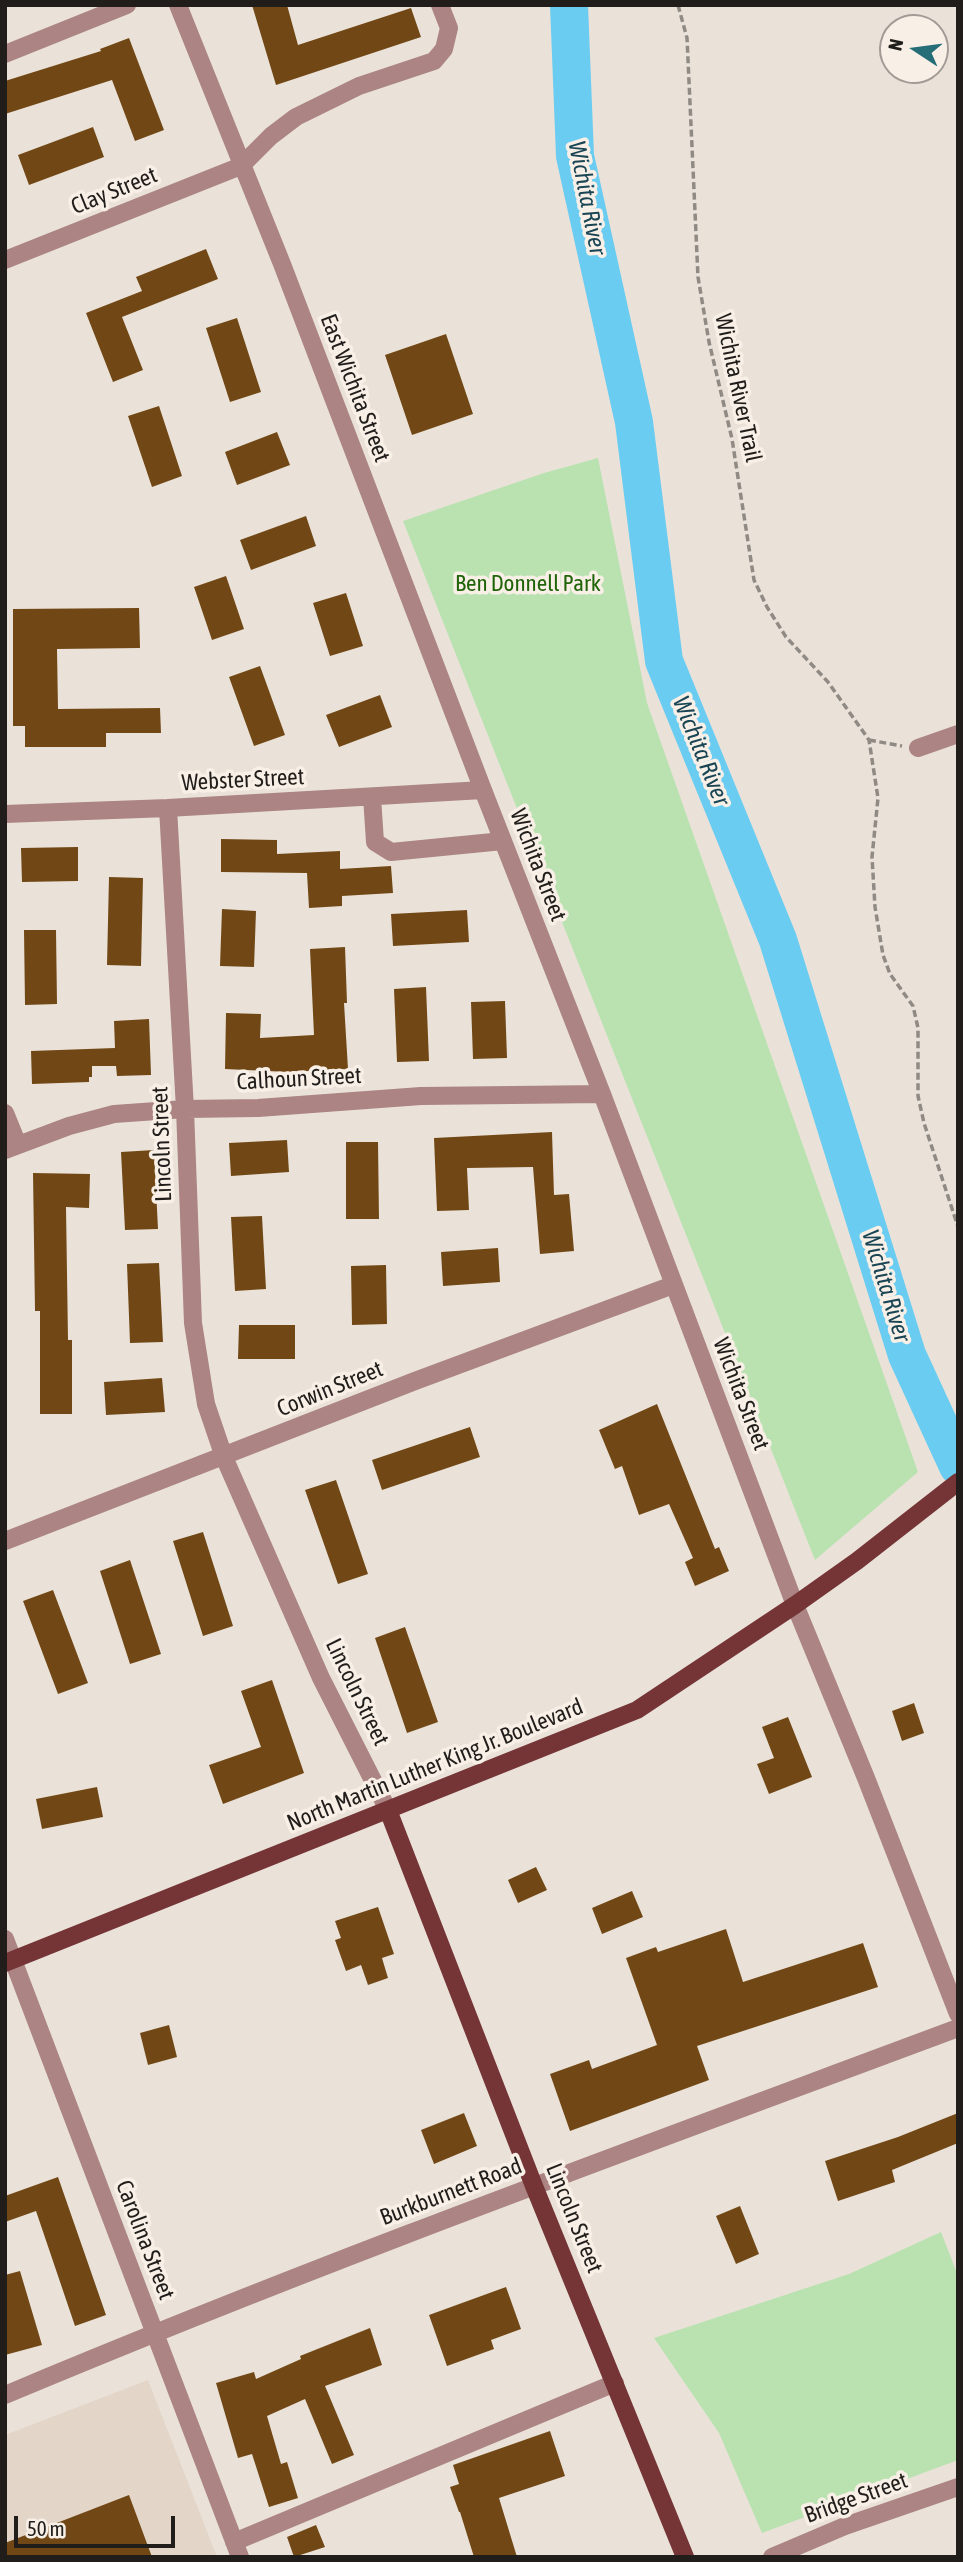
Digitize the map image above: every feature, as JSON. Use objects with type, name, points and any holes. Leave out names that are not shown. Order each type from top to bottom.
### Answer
[{"type":"main road","name":"North Martin Luther King Jr. Boulevard","points":[[9,1961],[637,1710],[857,1561],[958,1482]]},
{"type":"main road","name":"Lincoln Street","points":[[388,1810],[534,2186],[685,2557]]},
{"type":"street","points":[[5,54],[127,5]]},
{"type":"street","name":"East Wichita Street","points":[[177,5],[282,264],[483,790]]},
{"type":"street","points":[[241,166],[271,136],[296,117],[359,86],[434,61],[444,49],[449,28],[440,5]]},
{"type":"street","name":"Clay Street","points":[[5,260],[241,166]]},
{"type":"street","points":[[918,748],[958,734]]},
{"type":"street","name":"Webster Street","points":[[5,814],[168,808],[483,790]]},
{"type":"street","name":"Wichita Street","points":[[483,790],[602,1094],[795,1605],[958,2014]]},
{"type":"street","points":[[372,797],[375,842],[391,852],[503,841]]},
{"type":"street","name":"Lincoln Street","points":[[168,808],[195,1342],[206,1404],[224,1457],[321,1678],[388,1810]]},
{"type":"street","name":"Calhoun Street","points":[[12,1148],[69,1126],[114,1114],[258,1108],[421,1096],[602,1094]]},
{"type":"street","points":[[5,1112],[12,1148]]},
{"type":"street","name":"Corwin Street","points":[[5,1541],[415,1381],[673,1285]]},
{"type":"street","name":"Carolina Street","points":[[5,1939],[9,1961],[237,2549]]},
{"type":"street","name":"Burkburnett Road","points":[[5,2395],[153,2332],[958,2028]]},
{"type":"street","points":[[237,2549],[615,2383]]},
{"type":"street","name":"Bridge Street","points":[[772,2557],[845,2526],[958,2487]]},
{"type":"path","name":"Wichita River Trail","points":[[678,5],[687,38],[698,277],[709,342],[732,439],[754,580],[786,637],[828,682],[869,740],[878,798],[872,857],[875,906],[883,955],[890,974],[913,1006],[918,1028],[918,1096],[924,1123],[958,1227]]},
{"type":"path","points":[[869,740],[918,748]]},
{"type":"shaded area","points":[[148,2380],[217,2557],[5,2557],[5,2435]]},
{"type":"green space","name":"Ben Donnell Park","points":[[598,458],[647,703],[918,1472],[815,1560],[403,521],[544,473]]},
{"type":"green space","points":[[941,2232],[958,2276],[958,2460],[762,2533],[719,2433],[654,2338],[849,2274]]},
{"type":"building","points":[[252,5],[287,5],[298,45],[411,8],[421,37],[276,85]]},
{"type":"building","points":[[129,38],[164,130],[135,141],[112,80],[5,114],[5,81],[101,51],[100,49]]},
{"type":"building","points":[[93,127],[104,157],[29,185],[18,155]]},
{"type":"building","points":[[206,249],[218,279],[122,317],[143,370],[113,382],[86,313],[142,291],[136,277]]},
{"type":"building","points":[[237,318],[261,392],[230,402],[206,328]]},
{"type":"building","points":[[446,334],[473,414],[412,435],[385,355]]},
{"type":"building","points":[[159,406],[182,476],[152,487],[128,416]]},
{"type":"building","points":[[277,432],[290,465],[237,485],[225,452]]},
{"type":"building","points":[[306,516],[316,546],[251,570],[240,540]]},
{"type":"building","points":[[226,576],[244,629],[212,640],[194,587]]},
{"type":"building","points":[[346,593],[363,646],[330,656],[313,603]]},
{"type":"building","points":[[139,608],[140,648],[57,649],[58,709],[160,708],[161,733],[106,733],[106,747],[25,747],[25,726],[13,726],[13,609]]},
{"type":"building","points":[[260,666],[285,735],[254,746],[229,677]]},
{"type":"building","points":[[380,695],[392,727],[339,747],[326,715]]},
{"type":"building","points":[[221,839],[277,840],[277,854],[340,851],[340,869],[391,866],[393,893],[342,896],[342,906],[309,908],[307,873],[221,872]]},
{"type":"building","points":[[78,847],[78,881],[22,882],[21,848]]},
{"type":"building","points":[[109,877],[143,878],[141,966],[107,965]]},
{"type":"building","points":[[222,909],[256,911],[254,967],[220,966]]},
{"type":"building","points":[[467,910],[469,942],[393,946],[391,914]]},
{"type":"building","points":[[24,930],[56,930],[57,1004],[25,1005]]},
{"type":"building","points":[[345,947],[347,1003],[344,1003],[348,1069],[289,1072],[225,1069],[226,1013],[261,1014],[260,1038],[314,1035],[310,949]]},
{"type":"building","points":[[426,987],[429,1061],[397,1062],[394,989]]},
{"type":"building","points":[[505,1001],[507,1058],[473,1059],[471,1002]]},
{"type":"building","points":[[149,1019],[151,1075],[117,1076],[116,1066],[92,1066],[89,1082],[32,1084],[31,1051],[115,1048],[114,1021]]},
{"type":"building","points":[[552,1132],[554,1195],[569,1194],[574,1251],[540,1254],[533,1167],[467,1168],[469,1210],[437,1211],[434,1138]]},
{"type":"building","points":[[287,1140],[289,1172],[231,1176],[229,1143]]},
{"type":"building","points":[[346,1142],[378,1142],[379,1219],[346,1219]]},
{"type":"building","points":[[154,1150],[158,1229],[125,1230],[121,1152]]},
{"type":"building","points":[[33,1173],[90,1174],[89,1208],[66,1207],[68,1340],[72,1340],[72,1414],[40,1414],[40,1311],[35,1311]]},
{"type":"building","points":[[262,1216],[266,1289],[235,1291],[231,1217]]},
{"type":"building","points":[[498,1248],[500,1282],[443,1286],[441,1252]]},
{"type":"building","points":[[159,1263],[163,1342],[130,1343],[127,1264]]},
{"type":"building","points":[[386,1265],[387,1324],[352,1325],[351,1266]]},
{"type":"building","points":[[239,1325],[295,1325],[295,1359],[238,1359]]},
{"type":"building","points":[[162,1378],[165,1412],[106,1415],[104,1382]]},
{"type":"building","points":[[657,1404],[715,1549],[719,1547],[729,1571],[695,1586],[685,1562],[693,1558],[669,1504],[639,1515],[622,1466],[615,1469],[599,1430]]},
{"type":"building","points":[[470,1427],[480,1457],[382,1490],[372,1460]]},
{"type":"building","points":[[336,1480],[368,1574],[338,1584],[305,1490]]},
{"type":"building","points":[[203,1532],[233,1626],[203,1636],[173,1541]]},
{"type":"building","points":[[130,1560],[161,1654],[130,1664],[100,1571]]},
{"type":"building","points":[[53,1590],[88,1683],[58,1694],[23,1601]]},
{"type":"building","points":[[405,1627],[438,1722],[407,1733],[375,1638]]},
{"type":"building","points":[[272,1680],[304,1773],[223,1804],[209,1765],[261,1747],[241,1691]]},
{"type":"building","points":[[914,1703],[924,1733],[902,1741],[892,1711]]},
{"type":"building","points":[[788,1717],[812,1777],[769,1794],[757,1764],[774,1758],[762,1727]]},
{"type":"building","points":[[97,1787],[103,1817],[42,1829],[36,1799]]},
{"type":"building","points":[[536,1867],[547,1890],[518,1903],[508,1880]]},
{"type":"building","points":[[632,1891],[643,1917],[602,1934],[592,1908]]},
{"type":"building","points":[[378,1907],[394,1954],[382,1958],[388,1978],[368,1985],[361,1965],[346,1971],[335,1940],[341,1938],[335,1921]]},
{"type":"building","points":[[726,1929],[743,1982],[863,1943],[878,1987],[697,2046],[709,2080],[570,2131],[550,2074],[589,2060],[592,2069],[657,2045],[626,1958],[656,1947],[658,1952]]},
{"type":"building","points":[[169,2025],[177,2057],[148,2065],[140,2033]]},
{"type":"building","points":[[464,2113],[477,2146],[434,2164],[421,2130]]},
{"type":"building","points":[[958,2113],[958,2143],[892,2170],[895,2182],[838,2201],[825,2161],[898,2137]]},
{"type":"building","points":[[58,2177],[106,2315],[75,2326],[36,2211],[5,2222],[5,2196]]},
{"type":"building","points":[[740,2206],[759,2254],[736,2264],[716,2216]]},
{"type":"building","points":[[20,2271],[42,2345],[5,2355],[5,2275]]},
{"type":"building","points":[[506,2287],[521,2329],[491,2340],[494,2349],[447,2366],[429,2315]]},
{"type":"building","points":[[370,2328],[382,2365],[325,2386],[354,2455],[332,2464],[305,2399],[267,2416],[281,2464],[287,2462],[298,2498],[269,2507],[252,2454],[238,2458],[216,2383],[254,2372],[256,2379],[301,2359],[300,2356]]},
{"type":"building","points":[[550,2431],[565,2476],[499,2498],[517,2557],[474,2557],[450,2487],[459,2484],[453,2465]]},
{"type":"building","points":[[129,2495],[152,2557],[5,2557],[5,2543]]},
{"type":"building","points":[[316,2525],[325,2547],[294,2557],[287,2537]]},
{"type":"waterway","name":"Wichita River","points":[[569,5],[575,156],[634,422],[664,661],[778,940],[907,1355],[958,1466]]}]
